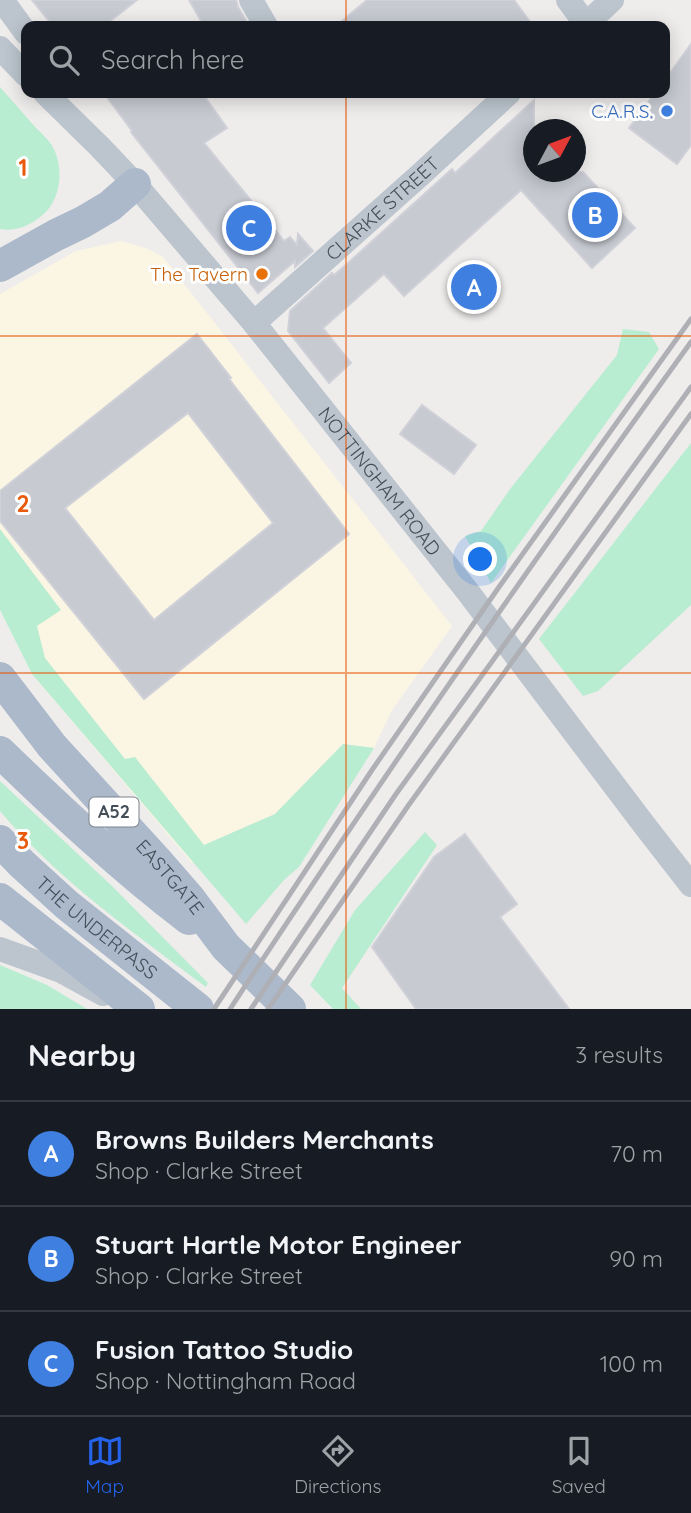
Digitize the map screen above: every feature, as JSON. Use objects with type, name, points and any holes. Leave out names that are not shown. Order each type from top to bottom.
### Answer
[{"type":"main road","points":[[0,266],[110,206],[135,184]]},
{"type":"main road","points":[[0,240],[56,235]]},
{"type":"main road","name":"EASTGATE","points":[[0,678],[52,746],[190,899],[226,947],[290,1009]]},
{"type":"main road","points":[[0,752],[138,878],[226,947]]},
{"type":"main road","name":"THE UNDERPASS","points":[[0,841],[67,905],[198,1009]]},
{"type":"main road","points":[[0,899],[139,1009]]},
{"type":"street","points":[[2,0],[21,26]]},
{"type":"street","points":[[251,0],[263,21]]},
{"type":"street","points":[[568,0],[582,21]]},
{"type":"street","points":[[589,21],[612,0]]},
{"type":"street","points":[[0,48],[21,70]]},
{"type":"street","name":"NOTTINGHAM ROAD","points":[[50,98],[135,184],[254,323],[468,592],[691,885]]},
{"type":"street","name":"NOTTINGHAM ROAD","points":[[63,98],[78,125]]},
{"type":"street","name":"CLARKE STREET","points":[[254,323],[504,98]]},
{"type":"street","points":[[0,949],[61,971],[132,1009]]},
{"type":"shaded area","points":[[121,241],[146,248],[163,257],[452,626],[392,710],[374,748],[343,744],[275,814],[204,845],[192,863],[32,674],[0,610],[0,294],[76,251]]},
{"type":"green space","points":[[0,87],[51,144],[59,173],[57,193],[47,210],[31,223],[11,230],[0,229]]},
{"type":"green space","points":[[623,329],[649,332],[659,349],[491,583],[465,536],[481,531],[510,489],[617,355]]},
{"type":"green space","points":[[691,443],[691,605],[598,691],[583,696],[539,639]]},
{"type":"green space","points":[[0,529],[61,610],[37,626],[45,658],[125,759],[135,757],[204,845],[275,814],[343,744],[374,748],[299,867],[284,880],[246,924],[32,674],[0,610]]},
{"type":"green space","points":[[0,781],[113,887],[208,983],[206,987],[98,905],[23,836],[0,811]]},
{"type":"green space","points":[[425,832],[437,845],[342,988],[361,1009],[333,1009],[310,985],[355,910]]},
{"type":"green space","points":[[0,965],[47,985],[87,1009],[0,1009]]},
{"type":"building","points":[[32,0],[137,0],[110,21],[49,21]]},
{"type":"building","points":[[189,0],[236,0],[246,21],[201,21]]},
{"type":"building","points":[[367,0],[514,0],[529,21],[342,21]]},
{"type":"building","name":"C.A.R.S.","points":[[691,44],[691,145],[677,164],[629,128],[651,98],[670,98],[670,73]]},
{"type":"building","points":[[108,98],[206,98],[227,128],[204,143],[284,241],[290,237],[297,245],[298,234],[313,251],[295,267],[295,261],[258,293]]},
{"type":"building","points":[[534,100],[534,119],[523,119],[523,182],[586,182],[586,175],[635,228],[592,268],[521,190],[404,296],[384,274],[323,328],[351,363],[329,383],[288,331],[290,311],[332,273],[334,275],[348,263],[452,169],[455,173]]},
{"type":"building","points":[[197,334],[349,534],[144,699],[0,521],[0,491]],"holes":[[[188,413],[273,523],[154,620],[65,508]]]},
{"type":"building","points":[[422,405],[476,445],[454,474],[400,434]]},
{"type":"building","points":[[465,834],[517,904],[500,917],[569,1009],[416,1009],[372,947],[434,857]]},
{"type":"railway","points":[[214,1009],[372,770],[691,319]]},
{"type":"railway","points":[[230,1009],[457,673],[691,342]]},
{"type":"railway","points":[[251,1009],[396,794],[691,387]]},
{"type":"railway","points":[[268,1009],[408,806],[691,414]]},
{"type":"place","name":"C.A.R.S.","points":[[667,111]]},
{"type":"place","name":"Stuart Hartle Motor Engineer","points":[[595,215]]},
{"type":"place","name":"Fusion Tattoo Studio","points":[[249,228]]},
{"type":"place","name":"The Tavern","points":[[262,274]]},
{"type":"place","name":"Browns Builders Merchants","points":[[474,287]]}]
